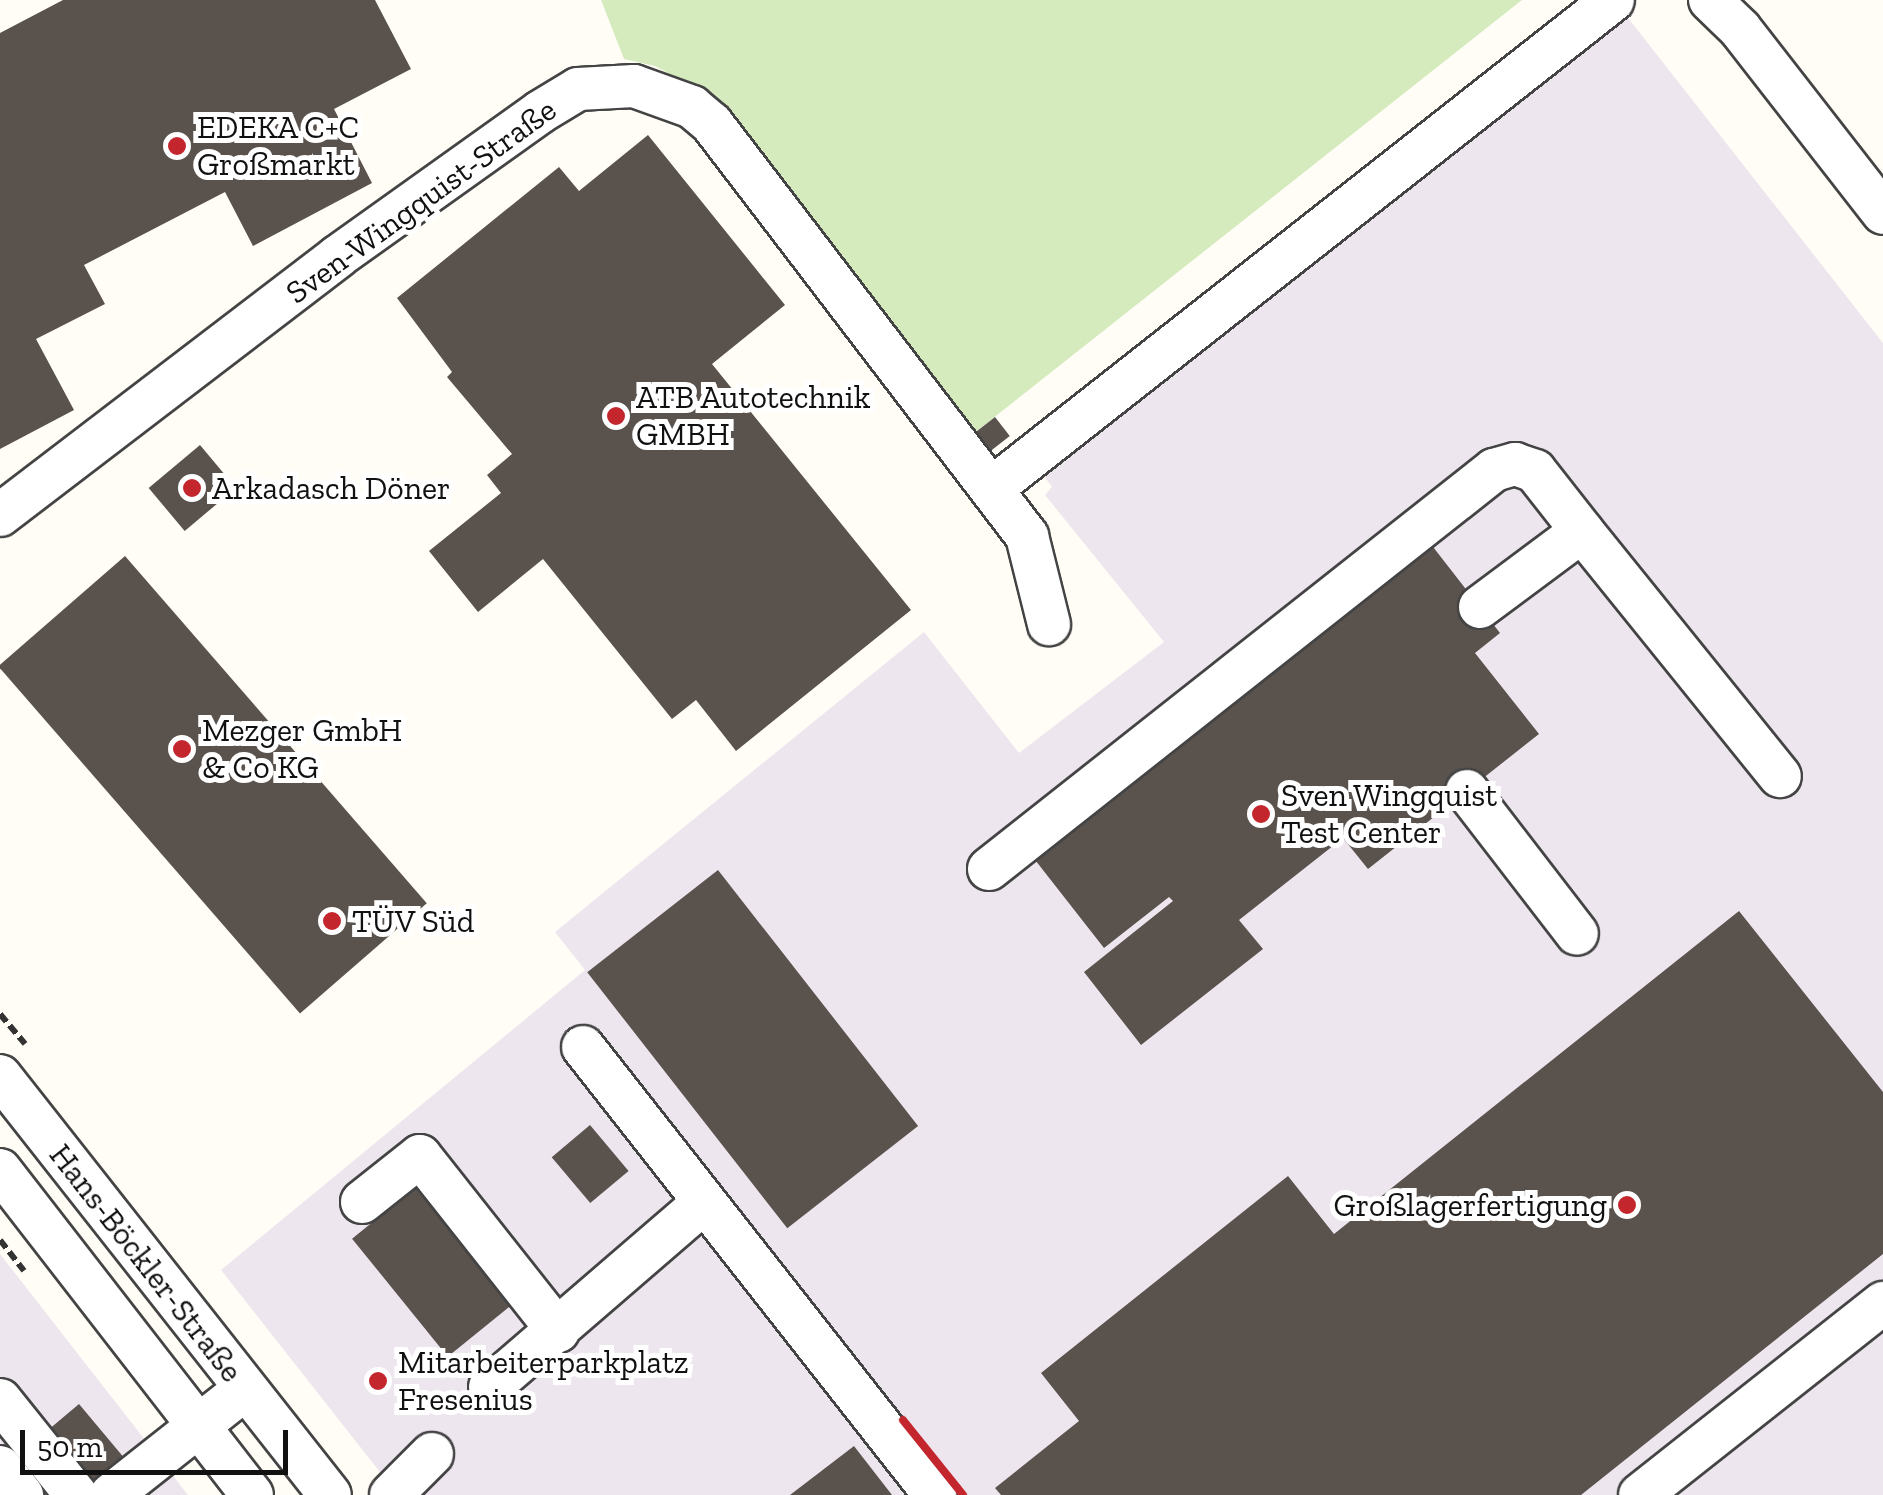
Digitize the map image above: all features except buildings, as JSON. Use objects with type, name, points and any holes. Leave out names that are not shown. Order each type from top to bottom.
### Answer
[{"type":"street","points":[[991,488],[1613,0]]},
{"type":"street","points":[[1710,0],[1740,29],[1883,213]]},
{"type":"street","name":"Sven-Wingquist-Straße","points":[[0,516],[337,257],[540,112],[578,89],[606,84],[662,93],[712,124],[1027,536],[1049,624]]},
{"type":"street","points":[[989,869],[1494,470],[1515,464],[1535,471],[1780,776]]},
{"type":"street","points":[[1480,607],[1582,531]]},
{"type":"street","points":[[1466,791],[1577,934]]},
{"type":"street","points":[[584,1047],[702,1204],[935,1495]]},
{"type":"street","name":"Hans-Böckler-Straße","points":[[0,1076],[330,1495]]},
{"type":"street","points":[[362,1202],[420,1156],[558,1331]]},
{"type":"street","name":"Hans-Böckler-Straße","points":[[0,1170],[252,1495]]},
{"type":"street","points":[[490,1386],[702,1204]]},
{"type":"street","points":[[1640,1495],[1883,1302]]},
{"type":"street","points":[[111,1495],[244,1389]]},
{"type":"street","points":[[0,1400],[76,1495]]},
{"type":"street","points":[[390,1495],[432,1454]]},
{"type":"street","points":[[0,1466],[22,1495]]},
{"type":"shaded area","points":[[1625,14],[1883,343],[1883,1495],[398,1495],[221,1270],[585,970],[555,932],[924,632],[1019,753],[1164,642],[1045,495],[1052,487],[1038,468]]},
{"type":"shaded area","points":[[0,1254],[188,1495],[0,1495]]},
{"type":"green space","points":[[601,0],[1522,0],[973,434],[701,91],[655,66],[624,59]]},
{"type":"railway","points":[[903,1420],[963,1495]]},
{"type":"place","name":"EDEKA C+C Großmarkt","points":[[177,146]]},
{"type":"place","name":"ATB Autotechnik GMBH","points":[[616,416]]},
{"type":"place","name":"Arkadasch Döner","points":[[192,488]]},
{"type":"place","name":"Mezger GmbH & Co KG","points":[[182,749]]},
{"type":"place","name":"Sven Wingquist Test Center","points":[[1261,814]]},
{"type":"place","name":"TÜV Süd","points":[[332,921]]},
{"type":"place","name":"Großlagerfertigung","points":[[1627,1205]]},
{"type":"place","name":"Mitarbeiterparkplatz Fresenius","points":[[378,1381]]}]
